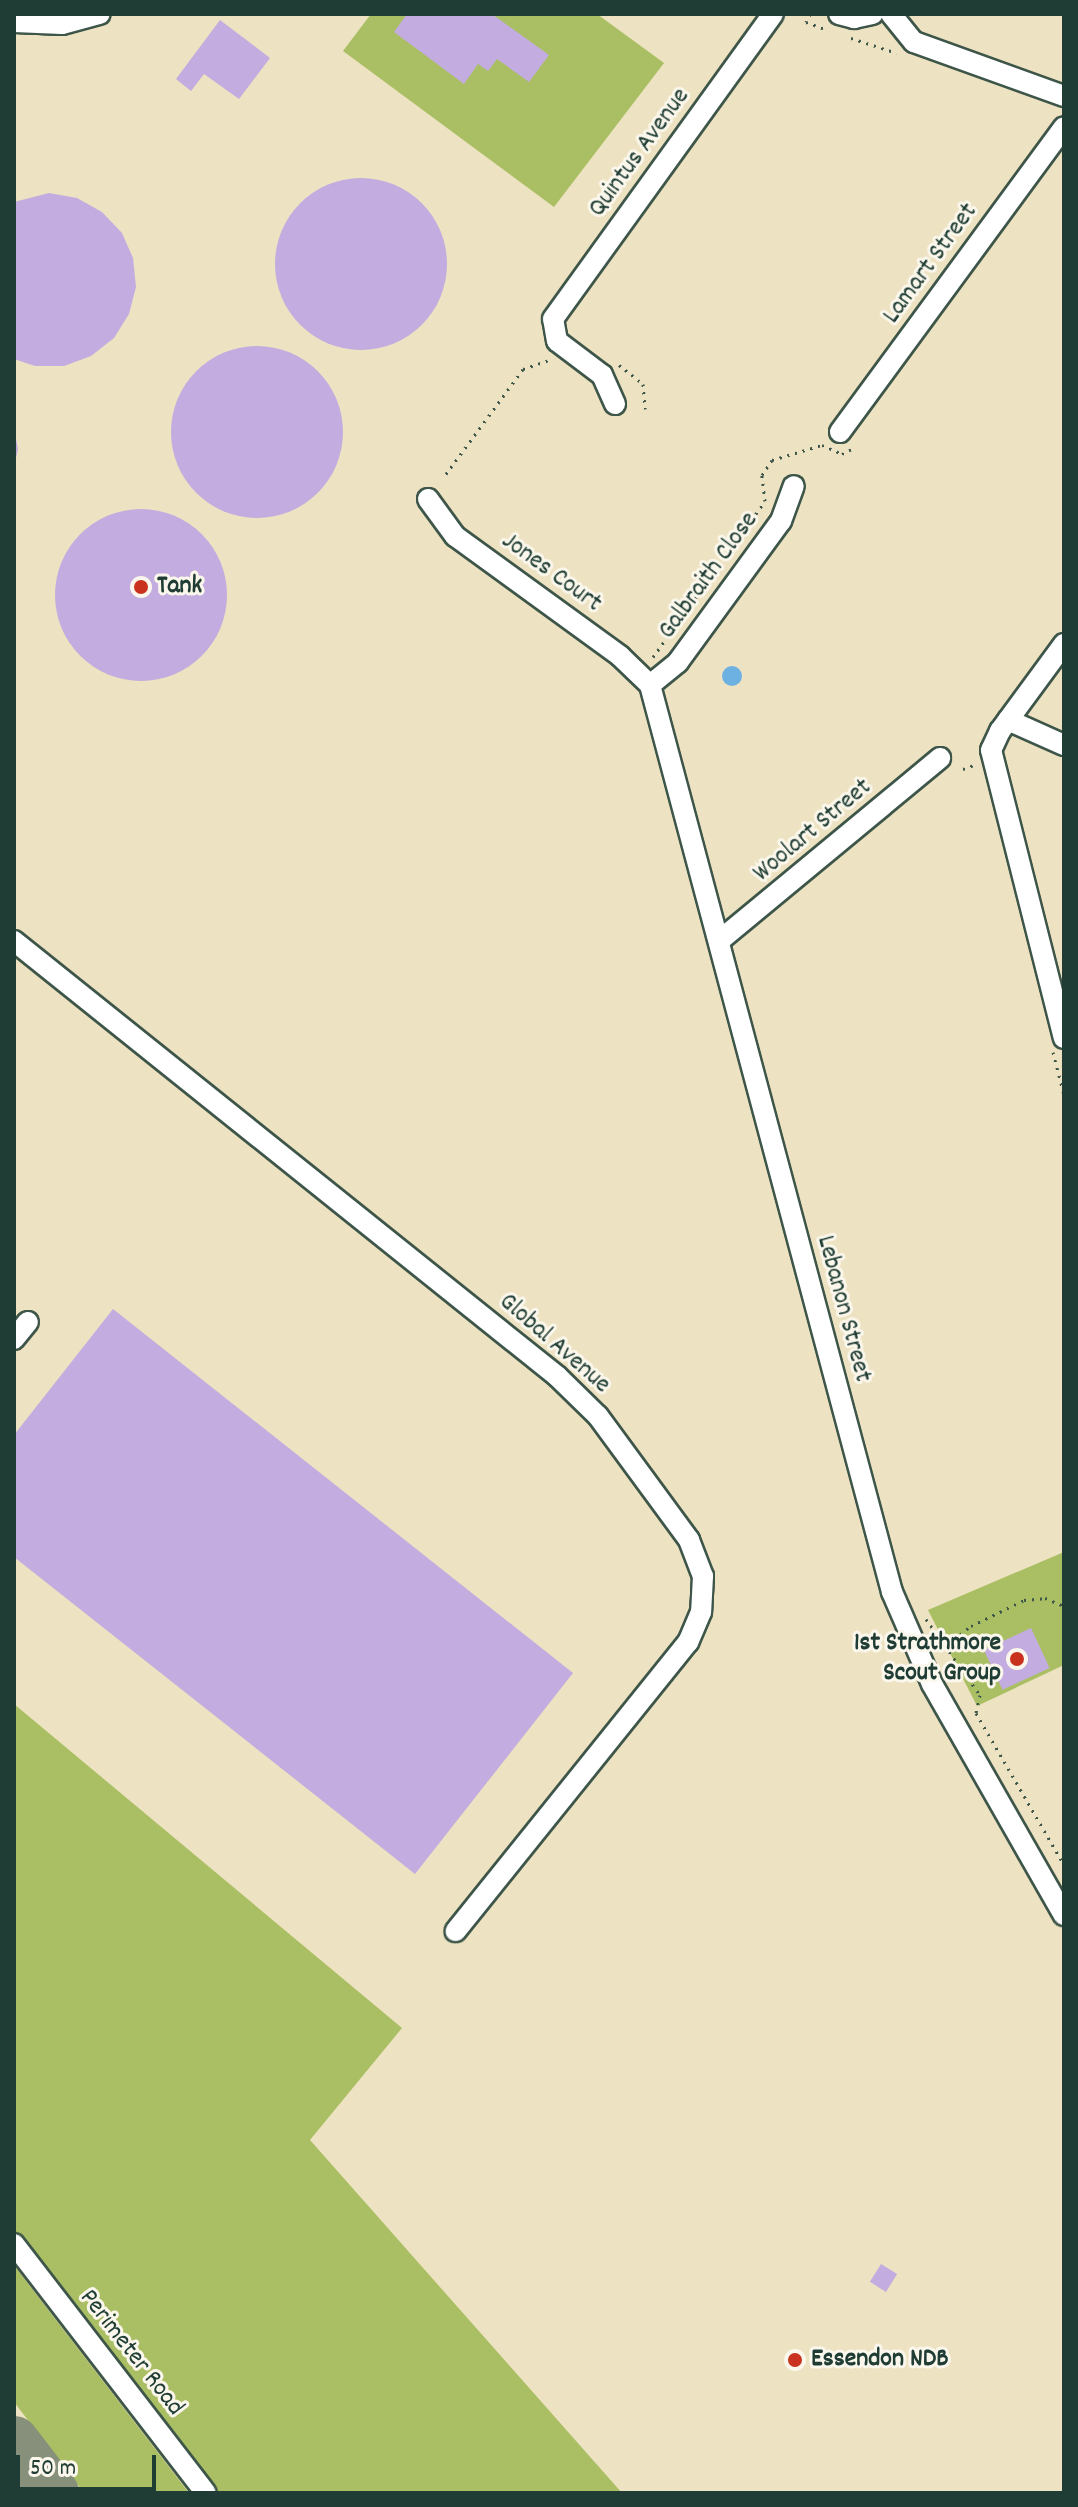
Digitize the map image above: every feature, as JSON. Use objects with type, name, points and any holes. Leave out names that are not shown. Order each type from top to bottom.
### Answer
[{"type":"street","points":[[14,22],[62,24],[100,14]]},
{"type":"street","name":"Quintus Avenue","points":[[561,346],[551,324],[773,14]]},
{"type":"street","points":[[839,14],[873,14]]},
{"type":"street","points":[[891,14],[905,35],[933,49],[1064,96]]},
{"type":"street","name":"Lamart Street","points":[[849,437],[1064,127]]},
{"type":"street","points":[[561,346],[602,375],[615,404]]},
{"type":"street","name":"Galbraith Close","points":[[657,680],[781,521],[794,486]]},
{"type":"street","name":"Jones Court","points":[[428,499],[455,536],[657,680]]},
{"type":"street","points":[[1064,644],[995,741],[993,763],[1064,1038]]},
{"type":"street","name":"Lebanon Street","points":[[657,680],[719,941],[892,1592],[932,1684],[1064,1915]]},
{"type":"street","points":[[1008,720],[1064,745]]},
{"type":"street","name":"Woolart Street","points":[[719,941],[940,758]]},
{"type":"street","name":"Global Avenue","points":[[16,942],[557,1376],[598,1416],[689,1540],[703,1576],[701,1612],[688,1642],[456,1931]]},
{"type":"street","points":[[14,1339],[28,1322]]},
{"type":"street","name":"Perimeter Road","points":[[14,2244],[206,2493]]},
{"type":"path","points":[[446,474],[523,369],[551,360],[561,346]]},
{"type":"path","points":[[611,359],[643,384],[645,409]]},
{"type":"path","points":[[657,680],[652,656],[765,501],[761,488],[766,466],[779,455],[822,445],[842,454],[849,437]]},
{"type":"path","points":[[963,769],[977,764]]},
{"type":"path","points":[[948,1645],[971,1626],[1024,1600],[1045,1598],[1064,1606]]},
{"type":"path","points":[[922,1614],[948,1645],[980,1695],[976,1713],[1064,1865]]},
{"type":"green space","points":[[371,14],[597,14],[664,63],[554,207],[343,51]]},
{"type":"green space","points":[[1064,1552],[1064,1665],[977,1706],[928,1610]]},
{"type":"green space","points":[[14,1704],[402,2028],[310,2140],[622,2493],[217,2493],[14,2230]]},
{"type":"green space","points":[[14,2265],[189,2493],[84,2493],[14,2402]]},
{"type":"water","points":[[732,666],[739,669],[742,676],[739,683],[732,686],[725,683],[722,676],[725,669]]},
{"type":"building","points":[[407,14],[492,14],[549,55],[529,82],[497,59],[488,71],[478,64],[464,84],[394,32]]},
{"type":"building","points":[[220,20],[270,58],[239,99],[204,74],[191,91],[176,79]]},
{"type":"building","points":[[361,178],[394,184],[422,203],[441,231],[447,264],[441,297],[422,325],[394,344],[361,350],[328,344],[300,325],[281,297],[275,264],[281,231],[300,203],[328,184]]},
{"type":"building","points":[[49,193],[77,198],[102,212],[122,233],[133,258],[136,287],[129,314],[114,338],[91,356],[64,366],[35,366],[14,359],[14,202]]},
{"type":"building","name":"Tank","points":[[257,346],[290,352],[318,371],[337,399],[343,432],[337,465],[318,493],[290,512],[257,518],[224,512],[196,493],[177,465],[171,432],[177,399],[196,371],[224,352]]},
{"type":"building","points":[[14,429],[18,449],[15,462],[14,461]]},
{"type":"building","name":"Tank","points":[[141,509],[174,515],[202,534],[221,562],[227,595],[221,628],[202,656],[174,675],[141,681],[108,675],[80,656],[61,628],[55,595],[61,562],[80,534],[108,515]]},
{"type":"building","points":[[113,1309],[573,1673],[415,1874],[14,1557],[14,1435]]},
{"type":"building","name":"1st Strathmore Scout Group","points":[[1031,1628],[1050,1668],[1002,1690],[984,1650]]},
{"type":"building","points":[[881,2264],[897,2274],[886,2292],[870,2282]]},
{"type":"taxiway","points":[[14,2441],[54,2493]]},
{"type":"place","name":"Tank","points":[[141,587]]},
{"type":"place","name":"1st Strathmore Scout Group","points":[[1017,1659]]},
{"type":"place","name":"Essendon NDB","points":[[795,2360]]}]
